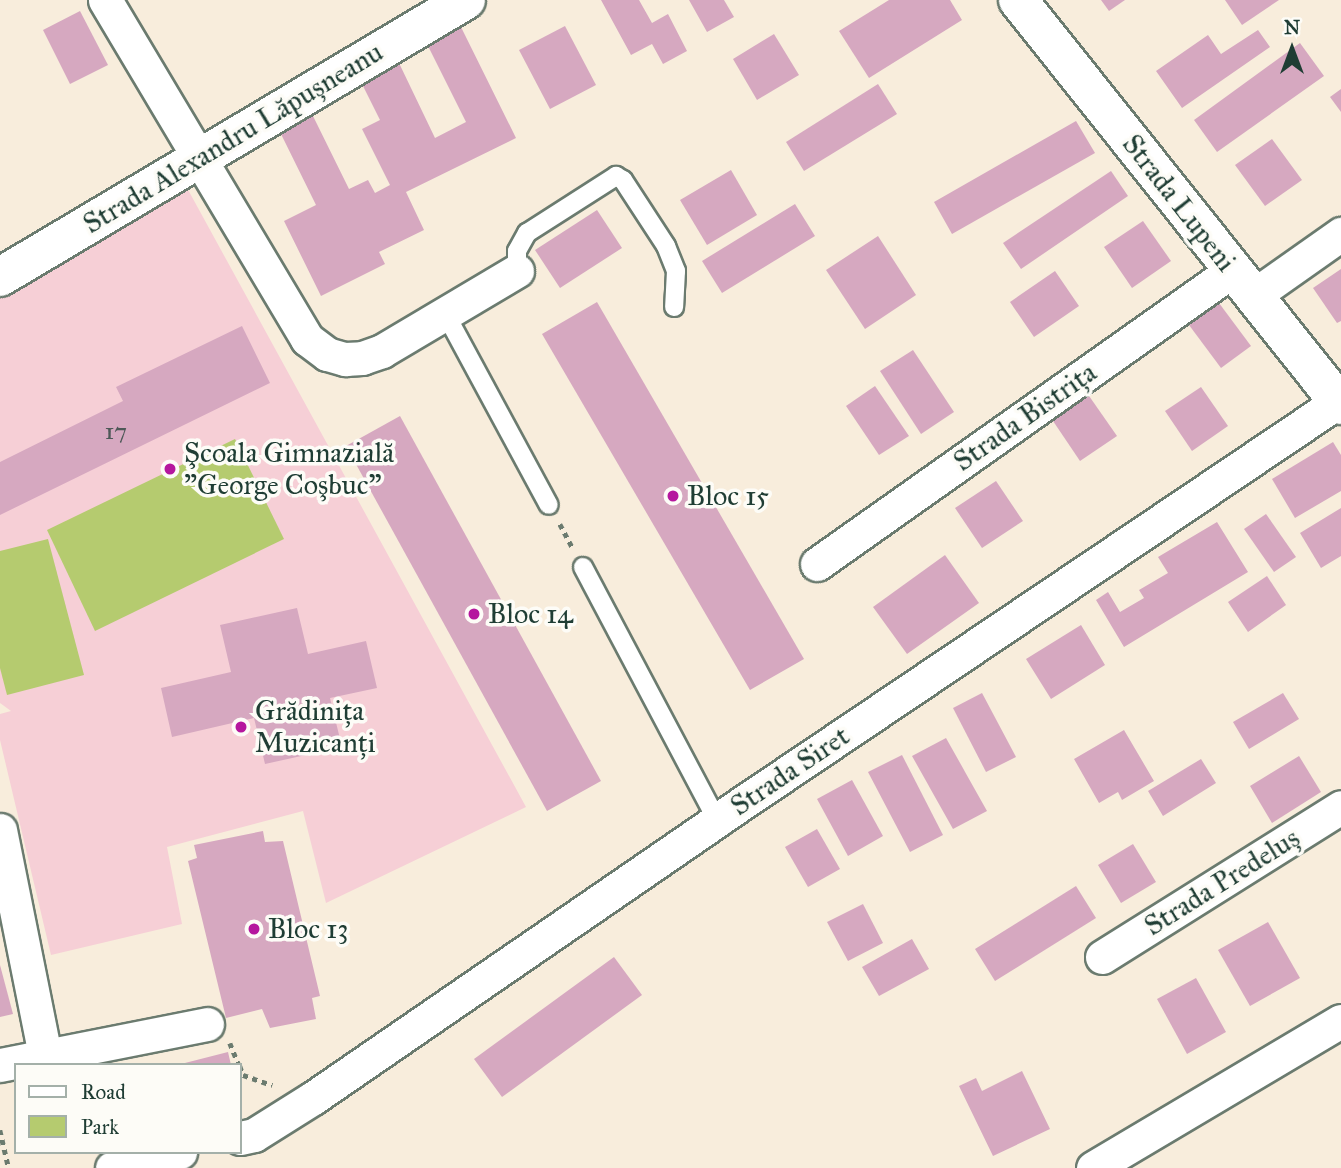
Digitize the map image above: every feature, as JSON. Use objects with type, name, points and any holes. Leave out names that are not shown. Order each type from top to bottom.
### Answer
[{"type":"street","points":[[105,0],[307,338],[327,354],[345,359],[372,355],[517,271]]},
{"type":"street","name":"Strada Alexandru Lăpușneanu","points":[[0,277],[466,0]]},
{"type":"street","name":"Strada Lupeni","points":[[1018,0],[1340,403]]},
{"type":"street","name":"Strada Bistrița","points":[[817,564],[1243,283],[1341,234]]},
{"type":"street","name":"Strada Siret","points":[[242,1138],[254,1135],[313,1098],[717,820],[1340,403]]},
{"type":"street","name":"Strada Predeluș","points":[[1102,957],[1341,807]]},
{"type":"street","points":[[0,830],[46,1055]]},
{"type":"street","points":[[1093,1168],[1341,1021]]},
{"type":"street","points":[[0,1065],[207,1024]]},
{"type":"street","points":[[112,1168],[172,1154]]},
{"type":"lane","points":[[517,271],[517,251],[527,233],[616,176],[623,180],[666,246],[676,271],[674,307]]},
{"type":"lane","points":[[445,313],[550,505]]},
{"type":"lane","points":[[583,567],[717,820]]},
{"type":"path","points":[[550,505],[583,567]]},
{"type":"path","points":[[0,1130],[9,1168]]},
{"type":"shaded area","points":[[186,186],[526,807],[326,903],[303,811],[167,847],[182,924],[51,955],[0,740],[0,714],[11,711],[0,703],[0,290]]},
{"type":"green space","points":[[235,439],[284,539],[95,631],[47,530]]},
{"type":"green space","points":[[48,539],[84,675],[7,695],[0,668],[0,551]]},
{"type":"building","points":[[601,0],[639,0],[652,23],[668,14],[687,51],[663,64],[652,44],[631,55]]},
{"type":"building","points":[[689,0],[724,0],[734,17],[707,32]]},
{"type":"building","points":[[889,0],[950,0],[962,20],[869,78],[839,31]]},
{"type":"building","points":[[1101,0],[1125,0],[1109,11]]},
{"type":"building","points":[[1225,0],[1279,0],[1242,25]]},
{"type":"building","points":[[80,11],[108,65],[70,84],[43,30]]},
{"type":"building","points":[[460,25],[516,138],[406,192],[424,230],[379,252],[385,264],[321,296],[284,221],[316,205],[280,132],[313,116],[349,189],[368,180],[375,193],[390,185],[362,129],[380,120],[361,82],[399,63],[435,138],[466,122],[426,42]]},
{"type":"building","points":[[565,26],[596,85],[550,109],[519,50]]},
{"type":"building","points":[[1258,30],[1270,47],[1182,108],[1156,71],[1208,35],[1221,54]]},
{"type":"building","points":[[774,34],[799,75],[757,100],[733,59]]},
{"type":"building","points":[[1300,43],[1324,76],[1217,152],[1194,120]]},
{"type":"building","points":[[878,84],[897,114],[804,171],[786,142]]},
{"type":"building","points":[[1341,89],[1341,112],[1330,97]]},
{"type":"building","points":[[1076,121],[1095,153],[952,234],[934,202]]},
{"type":"building","points":[[1272,139],[1302,180],[1265,206],[1235,165]]},
{"type":"building","points":[[731,170],[757,215],[707,245],[680,200]]},
{"type":"building","points":[[1111,171],[1128,196],[1021,269],[1003,243]]},
{"type":"building","points":[[795,204],[815,236],[722,293],[702,261]]},
{"type":"building","points":[[597,210],[622,248],[560,288],[535,250]]},
{"type":"building","points":[[1143,221],[1171,261],[1132,288],[1104,247]]},
{"type":"building","points":[[878,236],[916,295],[865,329],[826,270]]},
{"type":"building","points":[[1341,269],[1341,321],[1337,323],[1313,288]]},
{"type":"building","points":[[1055,271],[1079,306],[1034,337],[1010,302]]},
{"type":"building","name":"Bloc 15","points":[[597,302],[804,659],[750,690],[542,334]]},
{"type":"building","points":[[1219,303],[1251,346],[1221,368],[1189,325]]},
{"type":"building","points":[[242,326],[270,383],[0,515],[0,462],[123,401],[116,387]]},
{"type":"building","points":[[913,350],[954,412],[921,434],[880,371]]},
{"type":"building","points":[[875,386],[909,436],[879,455],[846,406]]},
{"type":"building","points":[[1201,387],[1228,426],[1192,451],[1165,411]]},
{"type":"building","points":[[1087,393],[1117,436],[1080,461],[1051,418]]},
{"type":"building","name":"Bloc 14","points":[[400,416],[601,781],[547,811],[346,446]]},
{"type":"building","points":[[1333,442],[1341,455],[1341,491],[1295,518],[1272,479]]},
{"type":"building","points":[[996,481],[1023,521],[982,548],[955,508]]},
{"type":"building","points":[[1341,508],[1341,556],[1321,568],[1300,533]]},
{"type":"building","points":[[1266,514],[1296,557],[1274,572],[1244,529]]},
{"type":"building","points":[[1217,522],[1248,572],[1124,647],[1096,600],[1108,592],[1120,612],[1144,598],[1139,590],[1168,573],[1158,557]]},
{"type":"building","points":[[945,555],[979,603],[907,654],[873,607]]},
{"type":"building","points":[[1267,576],[1286,605],[1248,632],[1228,602]]},
{"type":"building","name":"Grădinița Muzicanți","points":[[297,608],[308,654],[366,641],[377,688],[330,698],[342,747],[265,764],[254,718],[172,737],[161,688],[231,672],[220,625]]},
{"type":"building","points":[[1081,625],[1105,665],[1051,699],[1026,659]]},
{"type":"building","points":[[982,693],[1016,757],[986,772],[953,708]]},
{"type":"building","points":[[1283,693],[1299,719],[1249,749],[1233,722]]},
{"type":"building","points":[[1124,730],[1154,781],[1122,800],[1118,792],[1099,803],[1074,759]]},
{"type":"building","points":[[946,738],[987,811],[953,829],[912,756]]},
{"type":"building","points":[[902,755],[943,835],[910,852],[868,772]]},
{"type":"building","points":[[1299,756],[1321,792],[1272,823],[1250,786]]},
{"type":"building","points":[[1201,759],[1216,783],[1163,816],[1148,791]]},
{"type":"building","points":[[852,780],[883,836],[848,856],[817,799]]},
{"type":"building","points":[[817,829],[840,869],[808,887],[785,847]]},
{"type":"building","name":"Bloc 13","points":[[263,831],[265,842],[283,841],[320,996],[312,998],[316,1019],[270,1028],[262,1009],[226,1018],[188,861],[197,858],[194,845]]},
{"type":"building","points":[[1133,844],[1156,882],[1121,903],[1098,865]]},
{"type":"building","points":[[1076,886],[1096,918],[995,981],[975,949]]},
{"type":"building","points":[[863,904],[883,943],[848,961],[827,922]]},
{"type":"building","points":[[1268,922],[1300,978],[1250,1006],[1218,950]]},
{"type":"building","points":[[912,939],[929,969],[879,996],[862,967]]},
{"type":"building","points":[[614,957],[642,995],[502,1097],[474,1059]]},
{"type":"building","points":[[0,965],[13,1014],[0,1017]]},
{"type":"building","points":[[1196,978],[1226,1032],[1187,1054],[1157,999]]},
{"type":"building","points":[[228,1052],[231,1063],[185,1063]]},
{"type":"building","points":[[1022,1071],[1050,1129],[993,1156],[959,1086],[976,1078],[982,1091]]},
{"type":"place","name":"Şcoala Gimnazială \"George Coşbuc\"","points":[[170,469]]},
{"type":"place","name":"Bloc 15","points":[[673,496]]},
{"type":"place","name":"Bloc 14","points":[[474,614]]},
{"type":"place","name":"Grădinița Muzicanți","points":[[241,727]]},
{"type":"place","name":"Bloc 13","points":[[254,929]]}]
